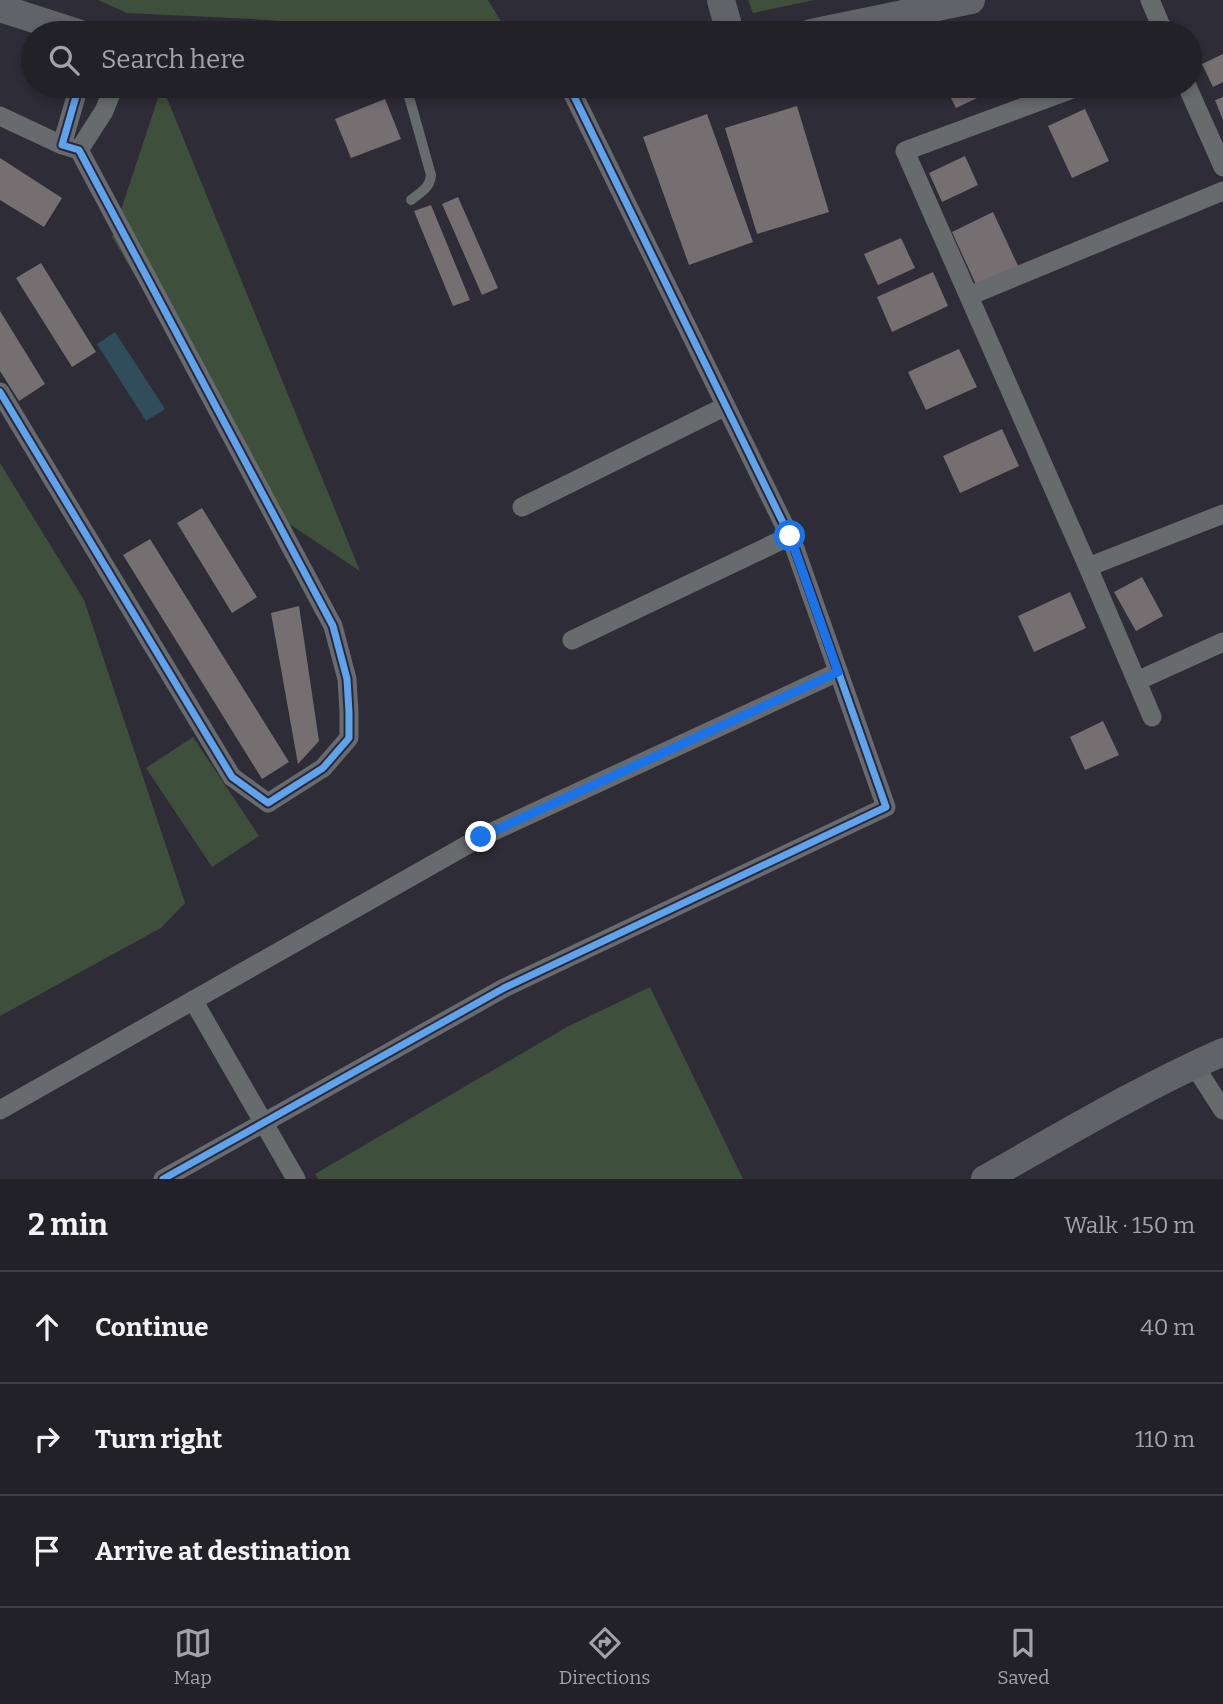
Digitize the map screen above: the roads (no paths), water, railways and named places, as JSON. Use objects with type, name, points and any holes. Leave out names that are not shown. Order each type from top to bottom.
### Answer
[{"type":"street","points":[[721,0],[727,21]]},
{"type":"street","points":[[869,21],[971,0]]},
{"type":"street","points":[[1150,0],[1159,21]]},
{"type":"street","points":[[0,8],[41,21]]},
{"type":"street","points":[[0,393],[232,777],[268,803],[323,768],[349,738],[347,679],[333,626],[71,148],[77,98]]},
{"type":"street","points":[[71,148],[104,111],[109,98]]},
{"type":"street","points":[[163,1179],[504,988],[886,807],[790,536],[575,98]]},
{"type":"street","points":[[1048,98],[905,151],[1152,717]]},
{"type":"street","points":[[1192,98],[1223,167]]},
{"type":"street","points":[[0,116],[71,148]]},
{"type":"street","points":[[969,296],[1223,191]]},
{"type":"street","points":[[522,507],[726,406]]},
{"type":"street","points":[[1088,567],[1223,514]]},
{"type":"street","points":[[572,640],[790,536]]},
{"type":"street","points":[[1136,681],[1223,642]]},
{"type":"street","points":[[0,1110],[481,837],[838,672]]},
{"type":"street","points":[[193,1000],[296,1179]]},
{"type":"street","points":[[985,1179],[1083,1124],[1223,1052]]},
{"type":"street","points":[[1194,1065],[1223,1110]]},
{"type":"lane","points":[[409,98],[431,175],[426,189],[411,200]]},
{"type":"water","points":[[115,332],[165,409],[146,421],[97,344]]}]
